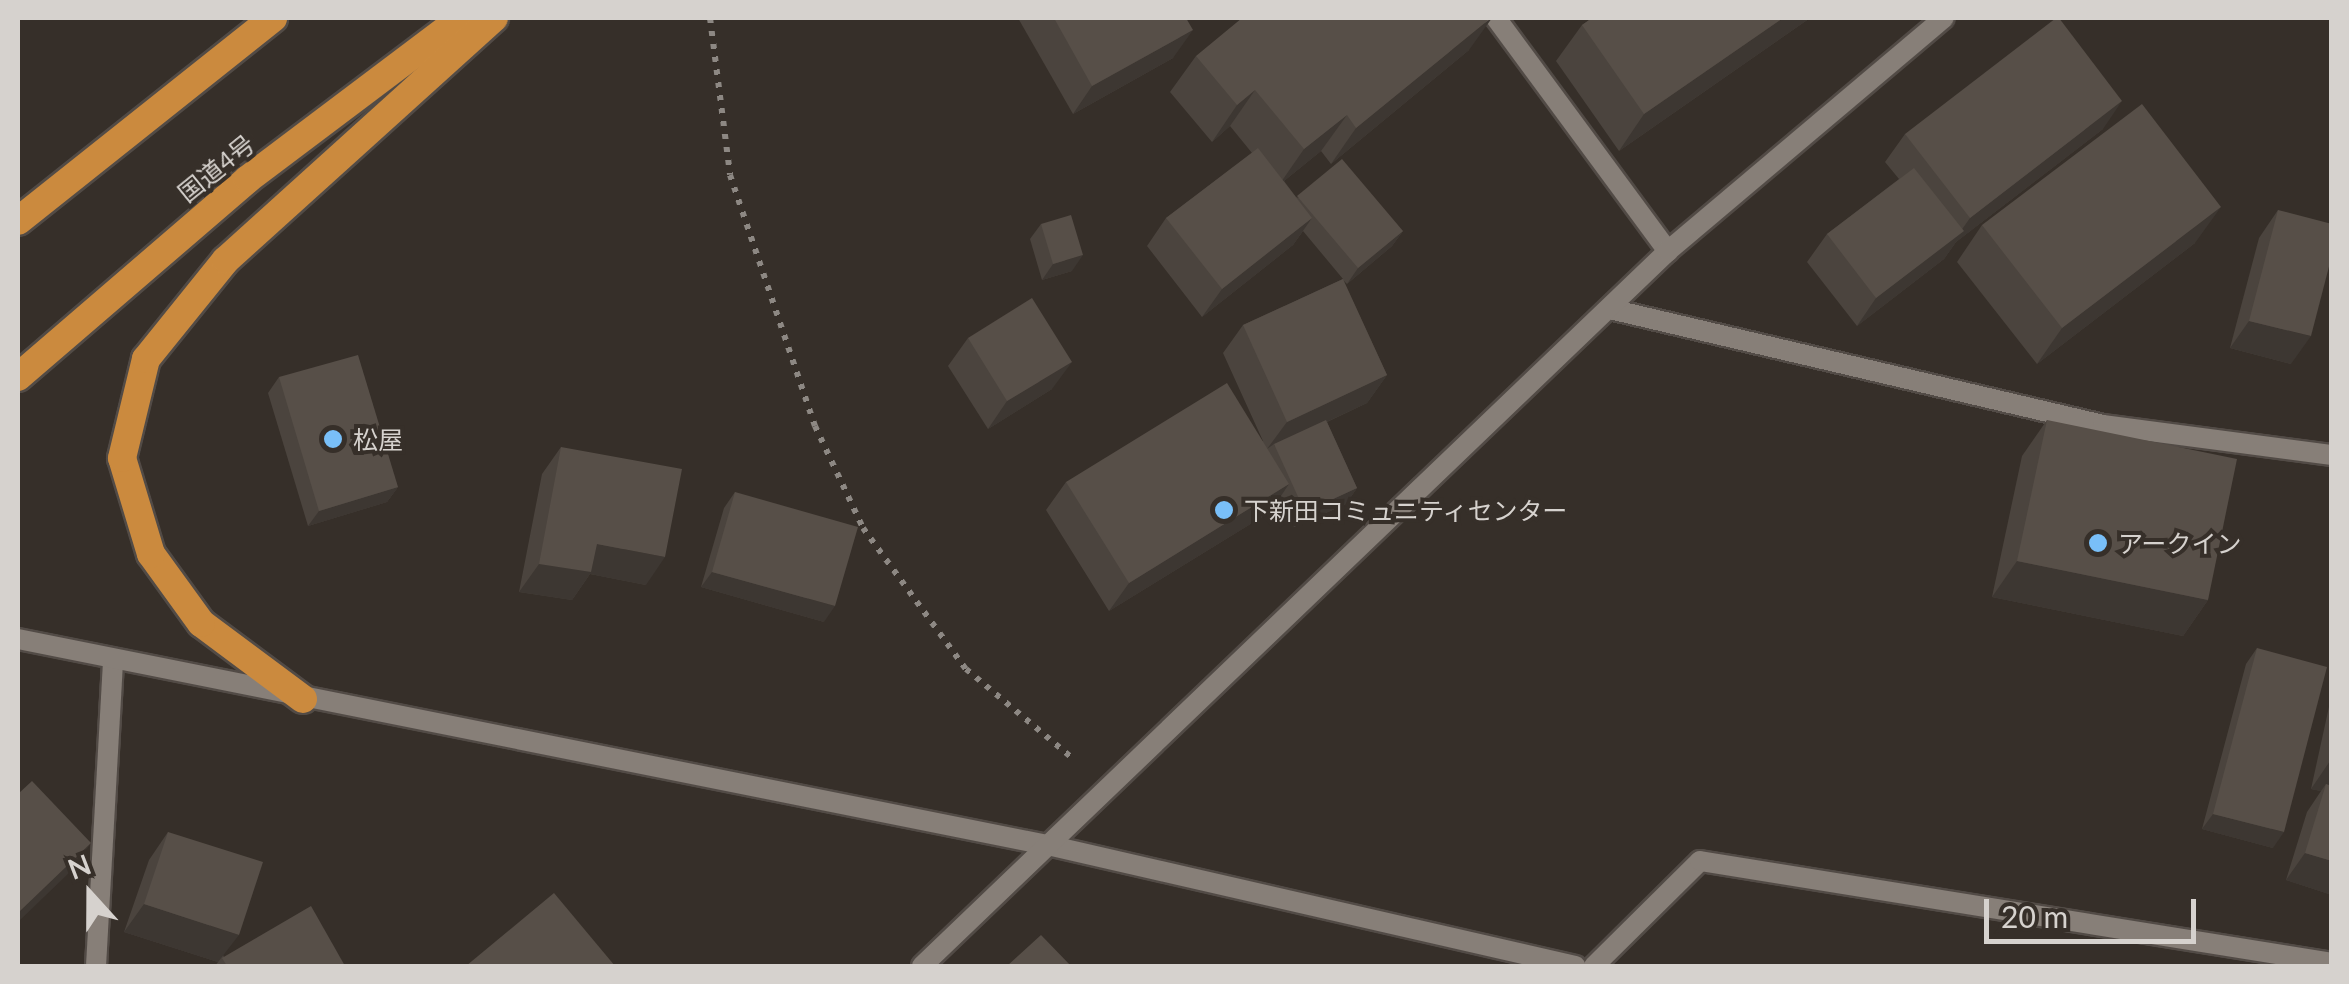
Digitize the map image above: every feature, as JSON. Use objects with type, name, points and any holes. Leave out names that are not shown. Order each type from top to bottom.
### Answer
[{"type":"highway","points":[[18,221],[273,18]]},
{"type":"highway","name":"国道4号","points":[[18,377],[248,179],[462,18]]},
{"type":"highway","points":[[303,698],[201,623],[151,554],[122,458],[146,359],[226,260],[494,18]]},
{"type":"street","points":[[1496,18],[1668,251]]},
{"type":"street","points":[[922,966],[1052,846],[1668,251],[1944,18]]},
{"type":"street","points":[[1610,309],[2104,425],[2332,455]]},
{"type":"street","points":[[18,639],[112,661],[1052,846],[1508,961],[1575,966]]},
{"type":"street","points":[[96,966],[112,661]]},
{"type":"street","points":[[1594,966],[1700,861],[2332,963]]},
{"type":"path","points":[[710,18],[730,175],[815,426],[863,528],[966,668],[1112,786]]},
{"type":"building","points":[[1054,18],[1186,18],[1193,30],[1092,86]]},
{"type":"building","points":[[1242,18],[1491,18],[1356,128],[1347,115],[1304,149],[1255,90],[1237,105],[1196,56]]},
{"type":"building","points":[[1592,18],[1783,18],[1644,114],[1582,25]]},
{"type":"building","points":[[2056,18],[2122,101],[1970,218],[1905,134]]},
{"type":"building","points":[[2142,104],[2221,207],[2062,328],[1982,225]]},
{"type":"building","points":[[1258,148],[1312,218],[1222,289],[1166,218]]},
{"type":"building","points":[[1342,159],[1403,231],[1358,268],[1297,196]]},
{"type":"building","points":[[1914,168],[1964,231],[1876,298],[1827,234]]},
{"type":"building","points":[[2278,210],[2332,224],[2332,255],[2311,336],[2249,321]]},
{"type":"building","points":[[1071,215],[1083,255],[1053,264],[1041,224]]},
{"type":"building","points":[[1343,279],[1387,375],[1287,422],[1243,325]]},
{"type":"building","points":[[1032,298],[1072,362],[1007,401],[968,338]]},
{"type":"building","points":[[358,355],[398,487],[319,511],[279,377]]},
{"type":"building","points":[[1227,383],[1289,484],[1129,583],[1066,482]]},
{"type":"building","points":[[1326,420],[1357,488],[1305,512],[1274,444]]},
{"type":"building","points":[[2047,420],[2237,459],[2208,600],[2017,561]]},
{"type":"building","points":[[561,447],[682,469],[665,557],[597,544],[591,572],[539,564]]},
{"type":"building","points":[[735,492],[858,527],[835,606],[712,572]]},
{"type":"building","points":[[2257,648],[2327,667],[2284,832],[2213,814]]},
{"type":"building","points":[[32,781],[91,843],[18,913],[18,794]]},
{"type":"building","points":[[2326,784],[2332,786],[2332,861],[2305,853]]},
{"type":"building","points":[[168,832],[263,862],[239,935],[144,904]]},
{"type":"building","points":[[554,893],[615,966],[466,966]]},
{"type":"building","points":[[311,906],[345,966],[227,966],[222,958]]},
{"type":"building","points":[[1041,935],[1071,966],[1007,966]]},
{"type":"place","name":"松屋","points":[[333,439]]},
{"type":"place","name":"下新田コミュニティセンター","points":[[1224,510]]},
{"type":"place","name":"アークイン","points":[[2098,543]]}]
